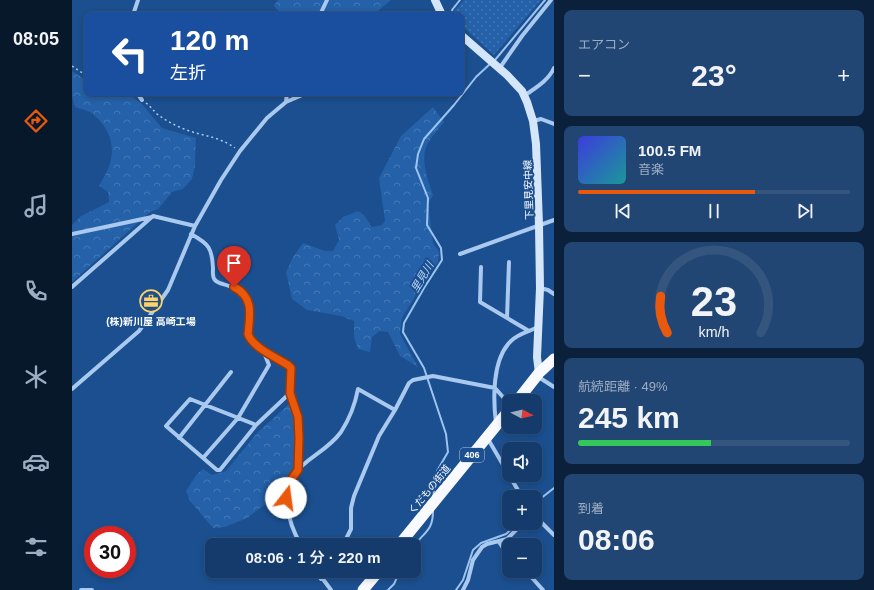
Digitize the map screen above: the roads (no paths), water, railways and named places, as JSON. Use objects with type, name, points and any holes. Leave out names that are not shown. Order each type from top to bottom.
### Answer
[{"type":"highway","points":[[522,394],[539,373],[554,359]]},
{"type":"highway","name":"くだもの街道","points":[[405,538],[502,419]]},
{"type":"highway","points":[[363,590],[372,578]]},
{"type":"main road","points":[[435,0],[441,12]]},
{"type":"main road","name":"下里見安中線","points":[[464,38],[515,84],[524,96],[533,121],[536,144],[539,225],[540,288],[537,357],[539,373]]},
{"type":"street","points":[[134,12],[138,0]]},
{"type":"street","points":[[321,12],[327,0]]},
{"type":"street","points":[[498,69],[551,0]]},
{"type":"street","points":[[524,96],[547,80],[554,68]]},
{"type":"street","points":[[139,96],[142,100]]},
{"type":"street","points":[[286,102],[287,96]]},
{"type":"street","points":[[72,388],[138,331],[168,290],[195,226],[221,180],[240,151],[267,118],[286,102],[300,96]]},
{"type":"street","points":[[533,121],[541,119],[554,124]]},
{"type":"street","points":[[72,234],[153,216],[195,226]]},
{"type":"street","points":[[72,287],[153,216]]},
{"type":"street","points":[[460,254],[554,220]]},
{"type":"street","points":[[191,234],[207,243],[212,253],[213,276],[215,281],[234,287],[246,295],[250,311],[248,334],[262,349],[291,368],[290,393],[298,417],[298,470]]},
{"type":"street","points":[[507,318],[509,262]]},
{"type":"street","points":[[481,267],[480,302],[529,331]]},
{"type":"street","points":[[540,288],[548,290],[554,294]]},
{"type":"street","points":[[496,426],[494,409],[495,388],[499,359],[502,351],[512,339],[538,326]]},
{"type":"street","points":[[203,458],[238,418],[269,365],[262,349]]},
{"type":"street","points":[[179,438],[231,372]]},
{"type":"street","points":[[539,373],[540,378],[554,387]]},
{"type":"street","points":[[346,538],[351,529],[351,508],[354,496],[379,436],[413,380],[433,376],[495,388],[502,396]]},
{"type":"street","points":[[298,538],[291,525],[286,498],[287,488],[298,470],[340,433],[352,413],[358,389],[395,410]]},
{"type":"street","points":[[256,425],[190,398],[166,426],[217,470],[220,470],[256,425],[290,393]]},
{"type":"street","points":[[486,437],[502,463]]},
{"type":"street","points":[[542,523],[554,534]]},
{"type":"street","points":[[463,590],[468,580],[473,560],[482,547],[487,544],[507,539],[516,530]]},
{"type":"street","points":[[499,542],[502,546]]},
{"type":"street","points":[[532,578],[543,590]]},
{"type":"street","points":[[321,579],[331,590]]},
{"type":"street","points":[[81,590],[92,590]]},
{"type":"waterway","points":[[452,12],[452,10],[460,0]]},
{"type":"waterway","name":"里見川","points":[[495,60],[545,0]]},
{"type":"waterway","name":"里見川","points":[[464,92],[476,77],[491,63]]},
{"type":"waterway","name":"里見川","points":[[433,497],[437,471],[448,452],[446,434],[424,368],[403,332],[404,323],[442,260],[441,248],[427,225],[428,198],[416,168],[418,154],[424,139],[461,96]]},
{"type":"waterway","points":[[542,497],[554,488]]},
{"type":"waterway","name":"里見川","points":[[421,538],[430,527],[433,518],[433,511]]},
{"type":"waterway","points":[[456,590],[463,580],[473,550],[481,543],[506,534],[510,530]]},
{"type":"waterway","name":"里見川","points":[[388,590],[394,584],[397,578]]},
{"type":"place","name":"(株)新川屋 高崎工場","points":[[151,301]]}]
